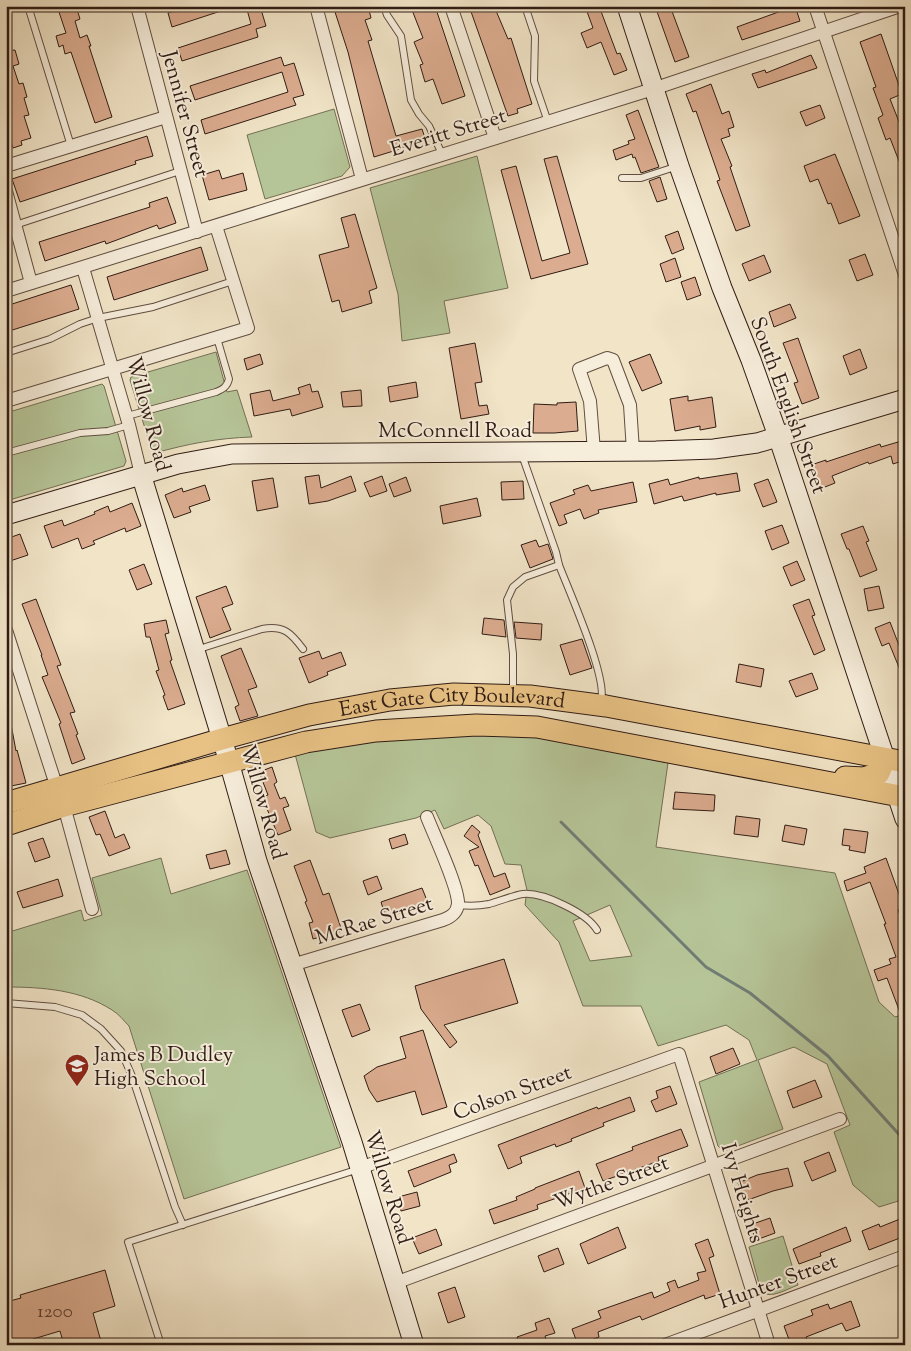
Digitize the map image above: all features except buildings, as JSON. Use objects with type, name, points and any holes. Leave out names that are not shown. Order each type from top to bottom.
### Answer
[{"type":"main road","name":"East Gate City Boulevard","points":[[6,825],[61,797],[222,739],[310,715],[390,700],[454,694],[530,696],[600,705],[895,760]]},
{"type":"main road","name":"East Gate City Boulevard","points":[[6,803],[61,797],[198,772],[306,742],[376,731],[476,725],[537,728],[775,772],[902,792]]},
{"type":"main road","points":[[775,772],[864,778],[879,773],[895,760]]},
{"type":"street","name":"Jennifer Street","points":[[136,6],[197,232]]},
{"type":"street","points":[[316,6],[362,179]]},
{"type":"street","points":[[451,6],[495,138]]},
{"type":"street","name":"South English Street","points":[[627,6],[653,89],[722,288],[751,360],[895,760],[902,792],[905,819]]},
{"type":"street","points":[[815,6],[905,275]]},
{"type":"street","name":"Everitt Street","points":[[6,291],[653,89],[900,6]]},
{"type":"street","points":[[6,166],[166,117]]},
{"type":"street","points":[[6,191],[11,227],[32,283]]},
{"type":"street","points":[[6,401],[248,328],[216,226]]},
{"type":"street","name":"Willow Road","points":[[83,268],[128,421],[141,474],[229,762],[257,861],[360,1168],[414,1345]]},
{"type":"street","points":[[594,451],[590,401],[579,369],[607,358],[613,360],[630,405],[633,451]]},
{"type":"street","name":"McConnell Road","points":[[6,515],[141,474],[193,460],[232,454],[714,449],[757,443],[905,399]]},
{"type":"street","points":[[6,630],[61,797],[92,909]]},
{"type":"street","name":"McRae Street","points":[[292,965],[443,920],[455,913],[458,905],[456,890],[427,817]]},
{"type":"street","name":"Colson Street","points":[[360,1168],[678,1054]]},
{"type":"street","name":"Ivy Heights","points":[[678,1054],[769,1345]]},
{"type":"street","name":"Wythe Street","points":[[395,1283],[840,1119]]},
{"type":"street","name":"Hunter Street","points":[[665,1345],[905,1256]]},
{"type":"lane","points":[[28,6],[71,146]]},
{"type":"lane","points":[[384,6],[387,15],[401,36],[411,100],[429,126],[442,154]]},
{"type":"lane","points":[[525,6],[535,36],[534,81],[548,122]]},
{"type":"lane","points":[[622,178],[641,178],[679,166]]},
{"type":"lane","points":[[11,227],[180,171]]},
{"type":"lane","points":[[6,353],[50,339],[80,324],[98,318],[153,307],[233,282]]},
{"type":"lane","points":[[6,453],[80,433],[108,431],[128,421],[224,388],[228,384],[229,378],[217,338]]},
{"type":"lane","points":[[521,452],[559,564],[596,663],[603,694],[600,705]]},
{"type":"lane","points":[[513,695],[513,654],[507,600],[514,587],[525,577],[559,564]]},
{"type":"lane","points":[[195,650],[273,627],[286,631],[303,649]]},
{"type":"lane","points":[[458,905],[488,904],[524,894],[533,895],[570,907],[586,917],[598,930]]},
{"type":"lane","points":[[6,1003],[55,1008],[82,1015],[101,1029],[121,1051],[132,1076],[175,1207],[183,1224]]},
{"type":"lane","points":[[161,1345],[128,1242],[360,1168]]},
{"type":"green space","points":[[334,109],[350,167],[342,176],[265,199],[247,135]]},
{"type":"green space","points":[[477,156],[508,288],[444,301],[450,333],[402,341],[398,294],[370,188]]},
{"type":"green space","points":[[216,352],[227,392],[237,390],[252,437],[203,442],[155,453],[152,451],[130,380],[131,377]]},
{"type":"green space","points":[[102,384],[126,461],[124,466],[6,501],[6,413]]},
{"type":"green space","points":[[476,735],[544,738],[668,763],[656,847],[835,873],[879,1002],[895,1017],[905,1014],[905,1199],[879,1207],[853,1185],[834,1132],[850,1125],[827,1064],[794,1047],[758,1060],[783,1129],[727,1150],[721,1149],[718,1146],[699,1082],[757,1060],[749,1040],[726,1025],[658,1046],[641,1006],[583,1006],[559,942],[525,905],[527,890],[521,865],[505,864],[491,826],[478,815],[444,829],[435,810],[416,818],[330,838],[316,832],[295,754],[342,743]],"holes":[[[610,905],[632,956],[590,961],[573,921]]]},
{"type":"green space","points":[[161,858],[171,894],[247,870],[341,1147],[184,1199],[129,1026],[115,1012],[88,998],[48,989],[6,987],[6,933],[81,910],[84,921],[102,915],[92,878]]},
{"type":"green space","points":[[783,1236],[798,1285],[779,1293],[765,1293],[761,1291],[749,1247]]},
{"type":"waterway","points":[[561,822],[706,967],[750,993],[828,1056],[905,1141]]},
{"type":"place","name":"James B Dudley High School","points":[[77,1087]]}]
